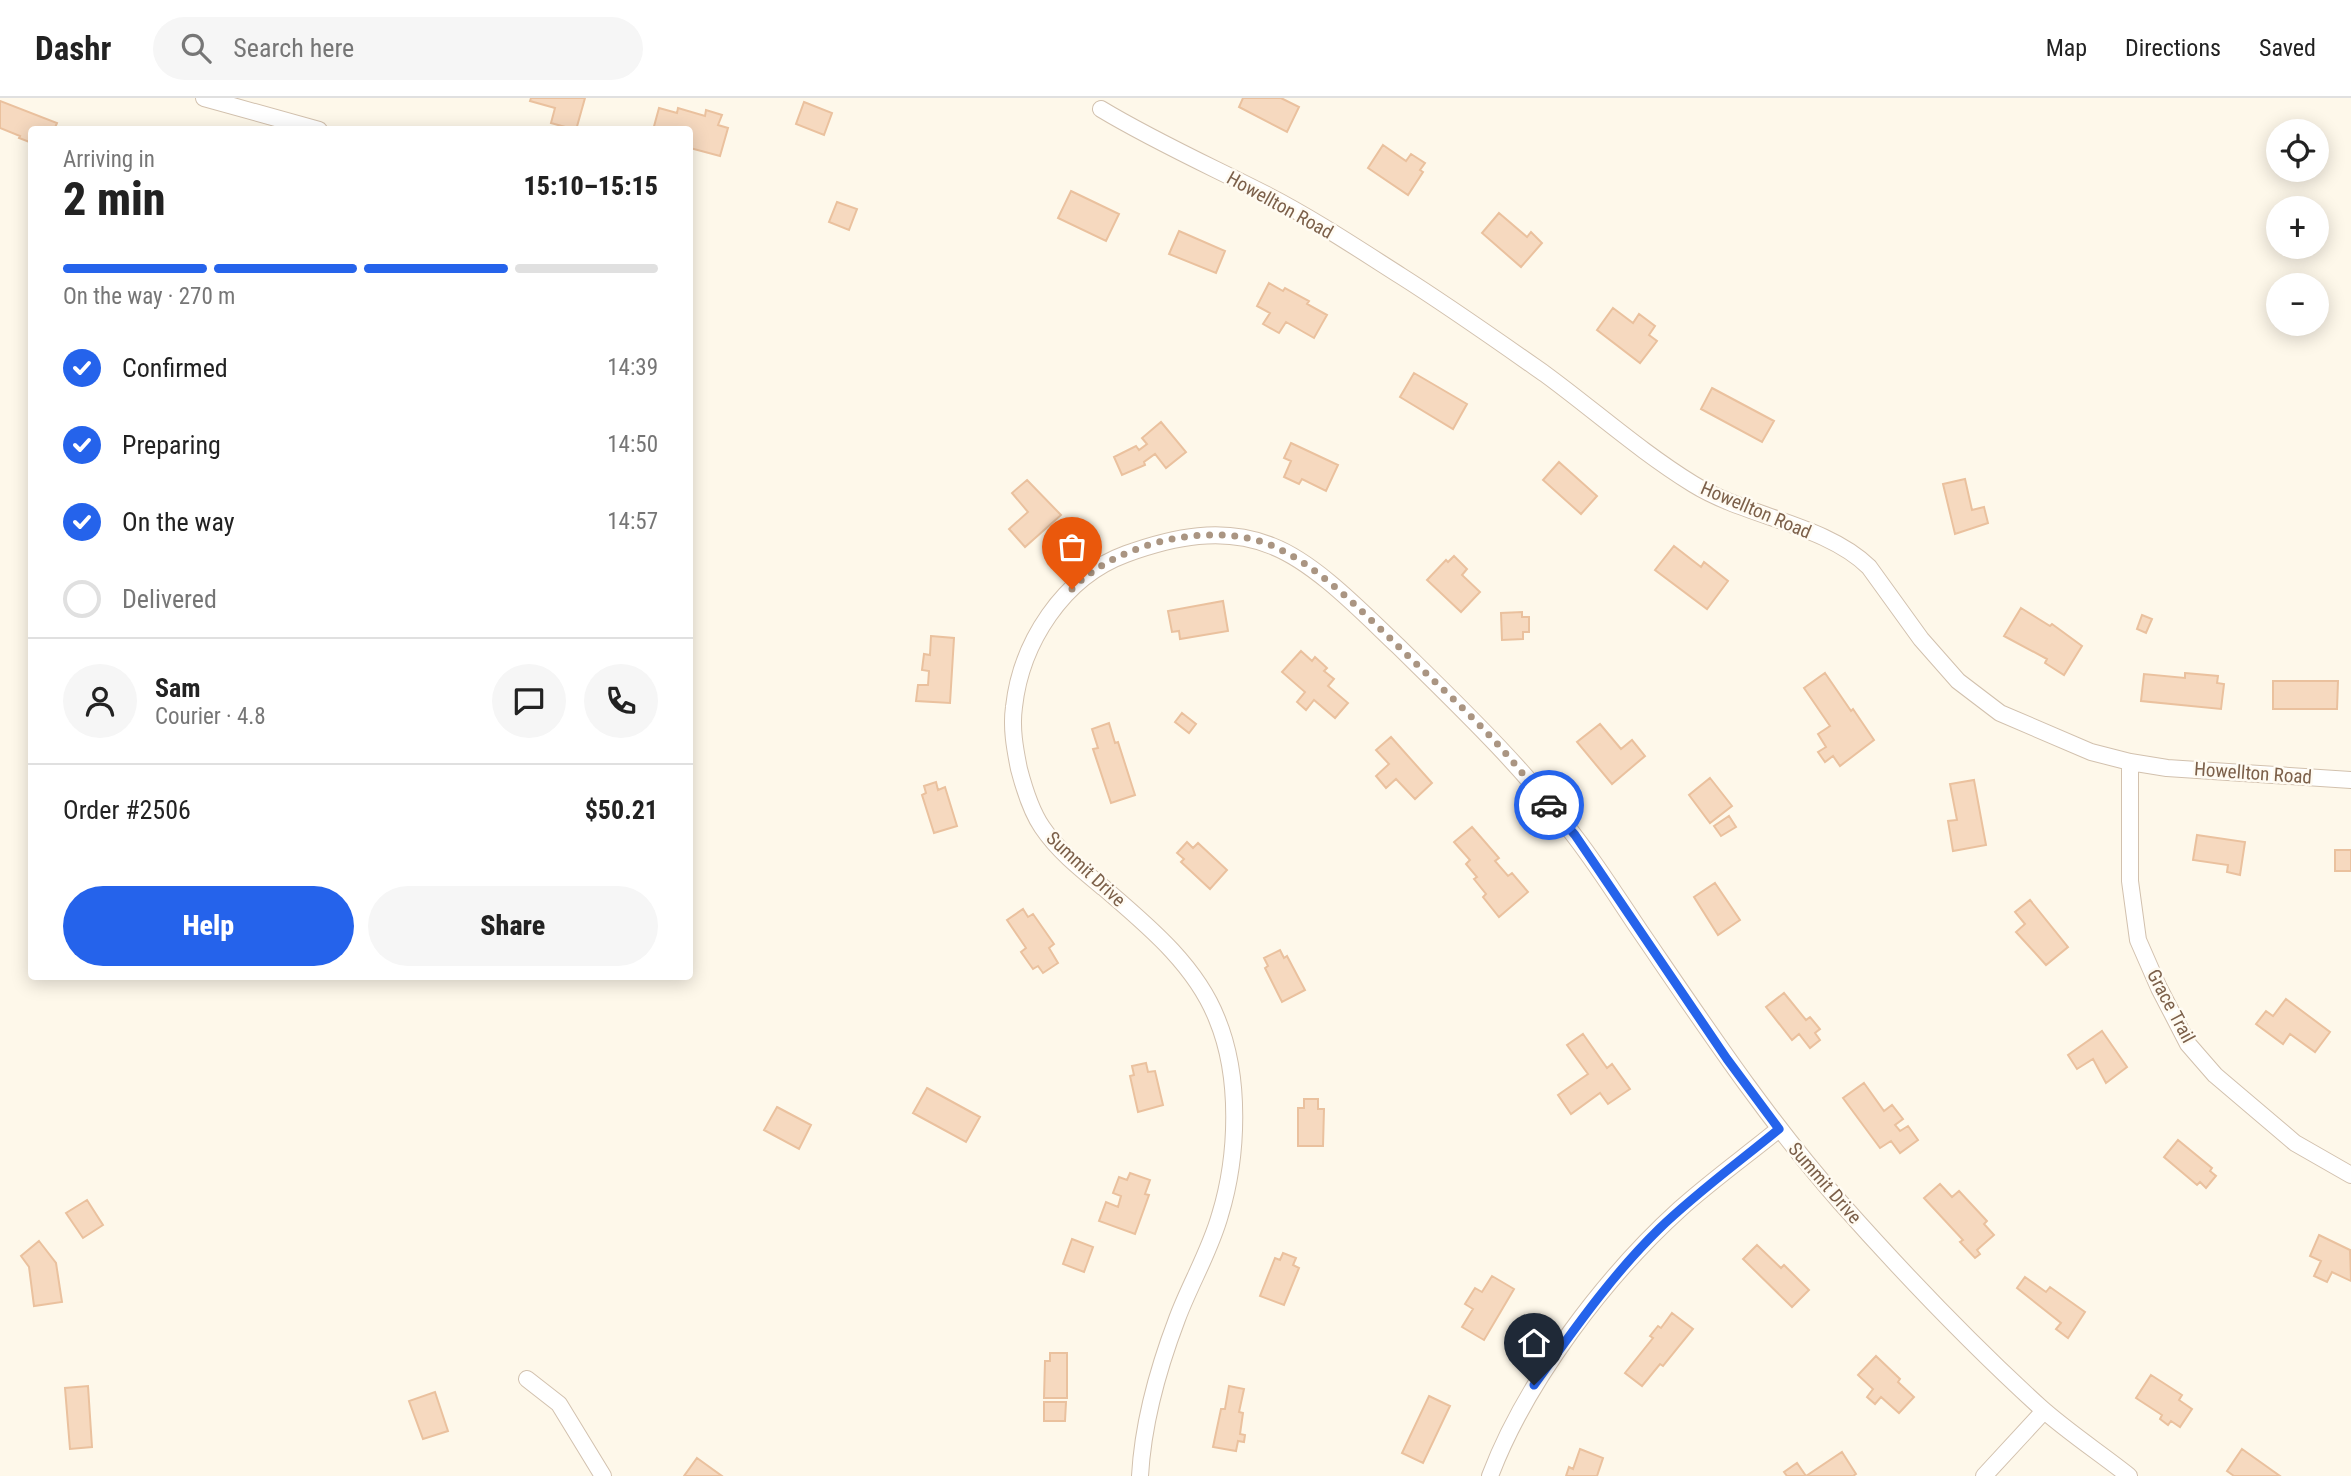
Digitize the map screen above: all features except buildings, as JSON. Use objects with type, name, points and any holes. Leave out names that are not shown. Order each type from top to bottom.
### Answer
[{"type":"street","points":[[204,98],[305,126]]},
{"type":"street","name":"Howellton Road","points":[[1101,109],[1140,132],[1268,195],[1403,277],[1545,374],[1693,484],[1731,504],[1842,546],[1859,557],[1921,639],[1958,681],[2000,713],[2091,752],[2130,762],[2167,768],[2351,779]]},
{"type":"street","name":"Summit Drive","points":[[1140,1476],[1142,1444],[1152,1397],[1176,1320],[1219,1221],[1229,1183],[1235,1136],[1230,1066],[1218,1020],[1195,976],[1136,915],[1081,868],[1039,823],[1021,779],[1013,713],[1024,660],[1036,636],[1060,602],[1085,575],[1112,559],[1194,535],[1233,536],[1274,546],[1322,577],[1490,736],[1575,835],[1727,1059],[1779,1129],[1839,1201],[1924,1293],[2044,1411],[2129,1476]]},
{"type":"street","name":"Grace Trail","points":[[2130,762],[2130,881],[2138,940],[2182,1033],[2188,1044],[2215,1074],[2295,1143],[2351,1175]]},
{"type":"street","points":[[1490,1476],[1500,1450],[1534,1385],[1576,1326],[1628,1261],[1682,1208],[1779,1129]]},
{"type":"street","points":[[527,1379],[559,1404],[603,1476]]},
{"type":"street","points":[[1984,1476],[2044,1411]]},
{"type":"way so far","points":[[1072,589],[1085,575],[1112,559],[1194,535],[1233,536],[1274,546],[1322,577],[1373,623],[1490,736],[1549,805]]},
{"type":"route","points":[[1534,1385],[1576,1326],[1628,1261],[1682,1208],[1779,1129],[1727,1059],[1575,835],[1549,805]]}]
